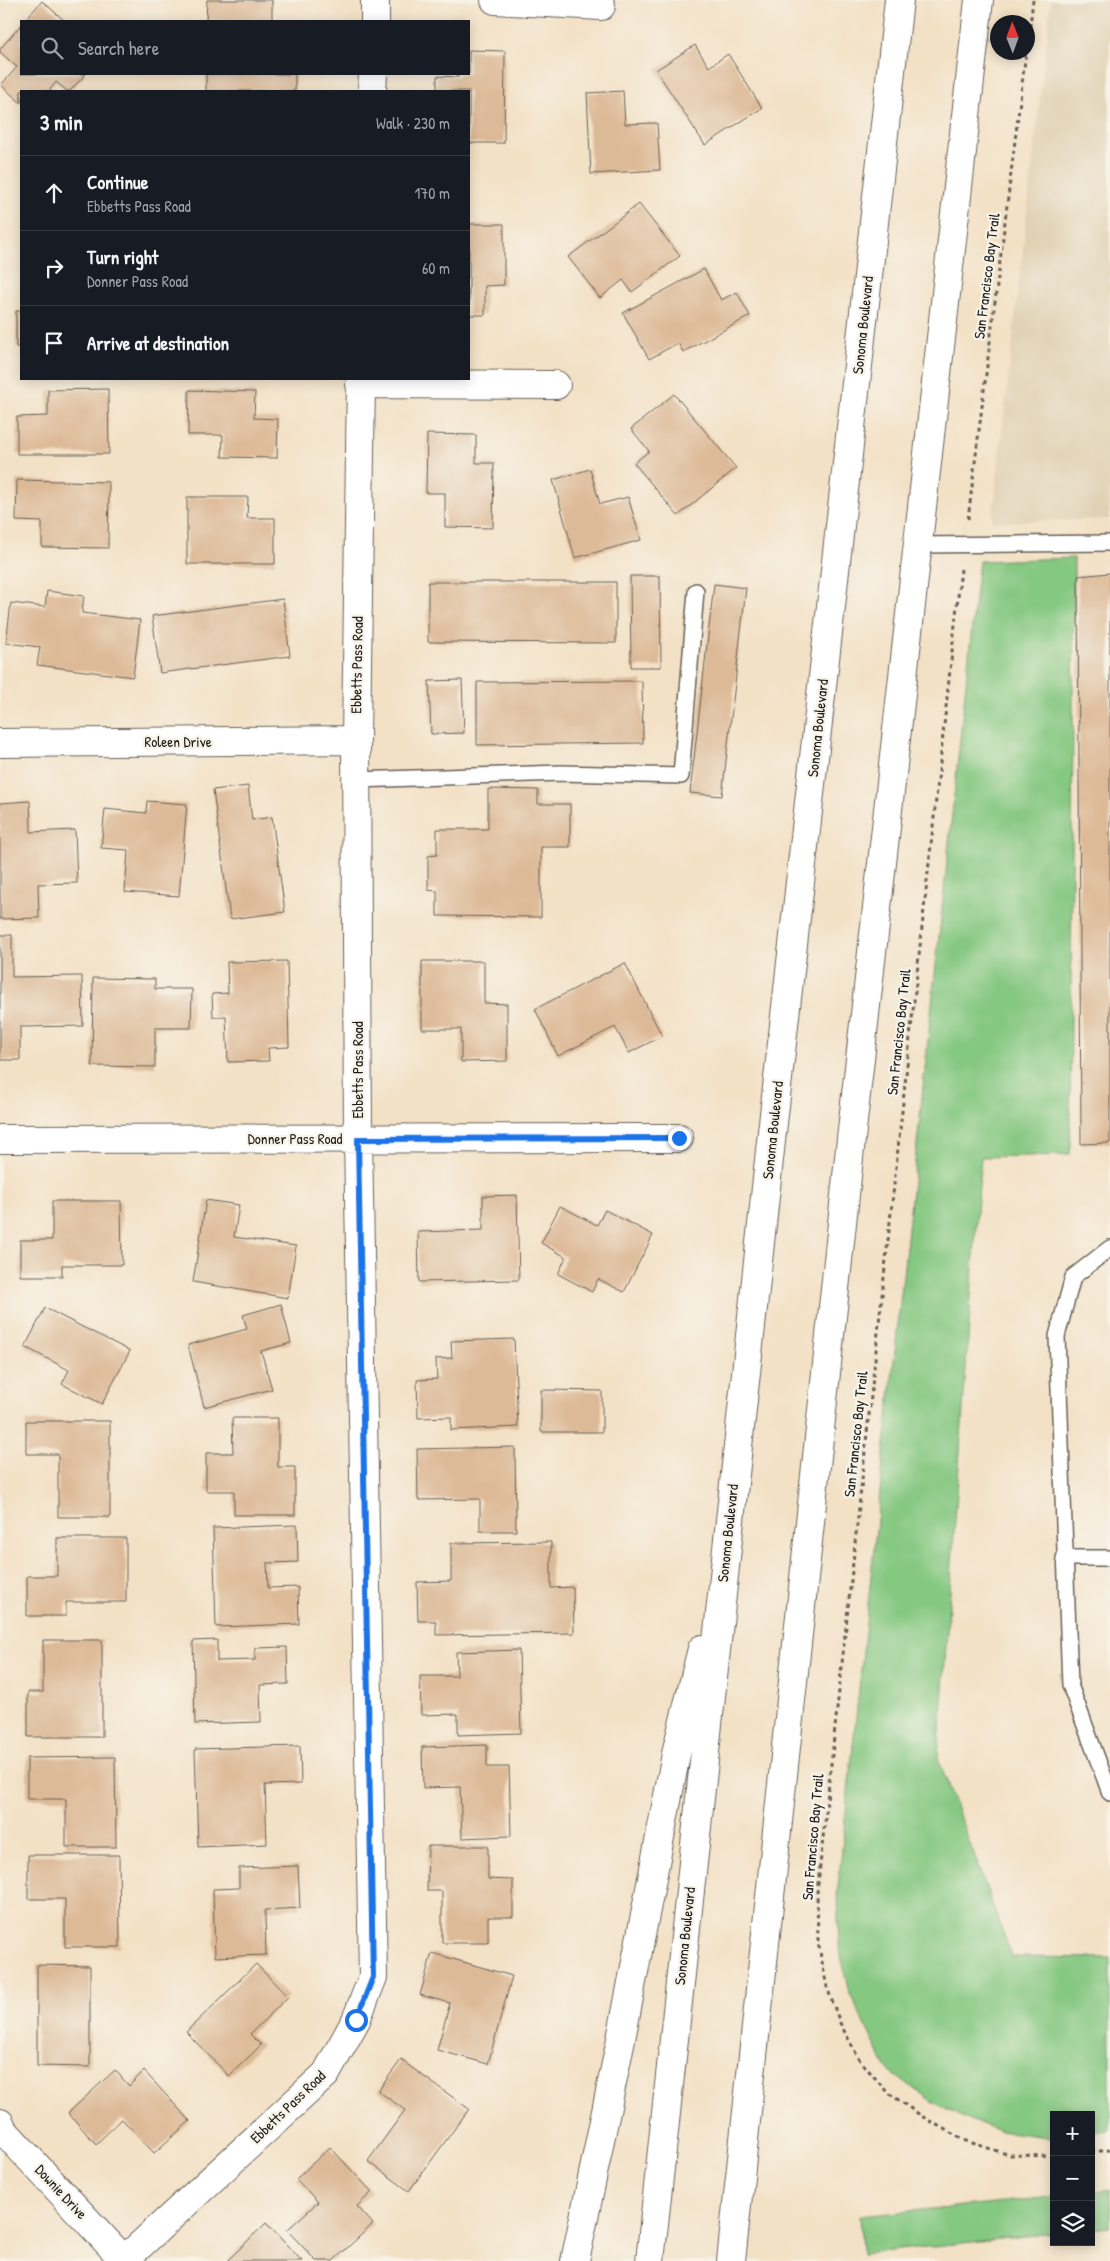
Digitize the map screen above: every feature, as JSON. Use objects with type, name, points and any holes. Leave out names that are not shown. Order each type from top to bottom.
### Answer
[{"type":"main road","points":[[375,20],[376,0]]},
{"type":"main road","points":[[495,0],[601,6]]},
{"type":"main road","name":"Sonoma Boulevard","points":[[650,2261],[725,1563],[899,0]]},
{"type":"main road","points":[[731,2261],[850,1148],[979,0]]},
{"type":"main road","points":[[372,90],[373,75]]},
{"type":"main road","points":[[361,382],[556,385]]},
{"type":"main road","name":"Ebbetts Pass Road","points":[[123,2261],[326,2074],[356,2020],[373,1977],[358,1139],[356,740],[361,382]]},
{"type":"main road","name":"Roleen Drive","points":[[0,744],[356,740]]},
{"type":"main road","name":"Donner Pass Road","points":[[0,1139],[679,1138]]},
{"type":"main road","points":[[575,2261],[621,2039],[677,1749],[725,1563]]},
{"type":"main road","name":"Downie Drive","points":[[0,2124],[3,2130],[123,2261]]},
{"type":"lane","points":[[918,545],[1110,543]]},
{"type":"lane","points":[[356,780],[561,773],[681,776],[696,591]]},
{"type":"lane","points":[[1110,1248],[1073,1277],[1057,1336],[1070,1686],[1110,1793]]},
{"type":"lane","points":[[1064,1558],[1110,1558]]},
{"type":"path","points":[[1031,15],[1033,0]]},
{"type":"path","name":"San Francisco Bay Trail","points":[[970,503],[1025,60]]},
{"type":"path","name":"San Francisco Bay Trail","points":[[960,580],[817,1893],[818,1942],[827,1987],[840,2023],[859,2059],[887,2092],[922,2117],[964,2140],[1010,2155],[1050,2156]]},
{"type":"path","points":[[1095,2152],[1110,2150]]},
{"type":"shaded area","points":[[1051,0],[1110,0],[1110,519],[992,522]]},
{"type":"green space","points":[[1074,558],[1070,1155],[981,1157],[938,1758],[1012,1957],[1110,1958],[1110,2130],[1095,2132],[1095,2111],[1050,2111],[1050,2137],[1048,2137],[1000,2131],[972,2121],[933,2102],[886,2068],[848,1989],[839,1946],[837,1896],[979,561]]},
{"type":"green space","points":[[1110,2189],[1110,2227],[1095,2229],[1095,2191]]},
{"type":"green space","points":[[1050,2197],[1050,2233],[862,2254],[860,2216]]},
{"type":"building","points":[[207,0],[272,0],[272,20],[206,20]]},
{"type":"building","points":[[42,1],[64,20],[25,20]]},
{"type":"building","points":[[20,26],[20,75],[85,75],[71,90],[66,90],[56,82],[50,90],[20,90],[20,102],[1,85],[17,67],[0,52],[0,49]]},
{"type":"building","points":[[695,45],[709,67],[728,54],[762,108],[705,145],[656,70]]},
{"type":"building","points":[[470,50],[505,51],[504,143],[470,143],[470,90],[437,90],[437,76],[458,77],[458,75],[470,75]]},
{"type":"building","points":[[206,75],[295,75],[295,90],[206,90]]},
{"type":"building","points":[[623,91],[625,124],[657,123],[660,170],[591,174],[587,93]]},
{"type":"building","points":[[639,204],[680,256],[632,292],[623,280],[600,298],[568,257]]},
{"type":"building","points":[[470,224],[504,224],[504,285],[485,286],[485,315],[470,315]]},
{"type":"building","points":[[704,269],[721,300],[737,292],[750,316],[683,352],[678,343],[649,359],[623,313]]},
{"type":"building","points":[[16,311],[20,311],[20,347],[16,347]]},
{"type":"building","points":[[108,389],[109,454],[17,454],[17,417],[48,416],[48,390]]},
{"type":"building","points":[[189,390],[255,392],[254,418],[278,419],[277,458],[222,457],[223,435],[188,435]]},
{"type":"building","points":[[674,394],[736,468],[678,516],[634,463],[649,451],[631,429]]},
{"type":"building","points":[[427,434],[476,435],[476,463],[494,463],[493,528],[445,527],[445,493],[426,493]]},
{"type":"building","points":[[590,469],[600,504],[628,497],[641,540],[575,558],[553,480]]},
{"type":"building","points":[[17,480],[109,482],[108,548],[42,547],[42,522],[16,521]]},
{"type":"building","points":[[187,497],[248,497],[247,518],[275,518],[275,564],[187,564]]},
{"type":"building","points":[[1110,573],[1110,1143],[1081,1144],[1078,576]]},
{"type":"building","points":[[630,576],[660,576],[661,667],[631,667]]},
{"type":"building","points":[[428,582],[616,582],[616,643],[428,642]]},
{"type":"building","points":[[714,584],[746,588],[722,796],[690,793]]},
{"type":"building","points":[[47,591],[84,596],[82,613],[140,620],[133,677],[37,665],[40,647],[6,643],[11,603],[45,607]]},
{"type":"building","points":[[283,599],[290,656],[160,673],[152,616]]},
{"type":"building","points":[[462,680],[464,733],[431,734],[429,681]]},
{"type":"building","points":[[642,681],[643,743],[477,745],[477,682]]},
{"type":"building","points":[[248,786],[252,820],[272,817],[285,912],[230,919],[213,790]]},
{"type":"building","points":[[488,789],[538,790],[538,804],[570,804],[570,847],[541,847],[541,917],[437,916],[437,891],[428,890],[428,856],[437,855],[437,829],[488,829]]},
{"type":"building","points":[[30,801],[31,832],[75,830],[77,883],[38,884],[39,918],[0,919],[0,803]]},
{"type":"building","points":[[147,801],[187,804],[179,896],[125,892],[128,850],[101,848],[105,809],[146,813]]},
{"type":"building","points":[[0,935],[12,935],[12,977],[82,976],[83,1026],[20,1027],[20,1060],[0,1060]]},
{"type":"building","points":[[287,961],[289,1047],[268,1048],[269,1061],[228,1062],[226,1016],[213,1017],[212,994],[228,993],[227,962]]},
{"type":"building","points":[[422,961],[484,961],[484,1003],[507,1004],[507,1061],[461,1062],[461,1029],[422,1029]]},
{"type":"building","points":[[625,963],[662,1036],[629,1053],[615,1027],[558,1056],[535,1009]]},
{"type":"building","points":[[93,978],[155,979],[155,989],[192,989],[191,1028],[155,1028],[155,1067],[92,1066]]},
{"type":"building","points":[[517,1195],[519,1280],[419,1282],[418,1232],[483,1230],[483,1196]]},
{"type":"building","points":[[206,1200],[239,1205],[234,1237],[296,1246],[288,1298],[193,1282]]},
{"type":"building","points":[[52,1201],[121,1201],[122,1265],[62,1265],[62,1276],[20,1276],[20,1240],[52,1240]]},
{"type":"building","points":[[560,1206],[597,1225],[605,1210],[653,1235],[624,1292],[598,1279],[592,1292],[558,1274],[566,1257],[541,1243]]},
{"type":"building","points":[[281,1304],[291,1343],[261,1351],[272,1389],[204,1407],[188,1345],[247,1329],[243,1315]]},
{"type":"building","points":[[45,1308],[130,1351],[102,1404],[62,1384],[69,1370],[25,1347]]},
{"type":"building","points":[[514,1339],[518,1427],[451,1430],[451,1417],[418,1418],[417,1380],[437,1379],[436,1359],[452,1358],[451,1341]]},
{"type":"building","points":[[541,1390],[602,1391],[602,1432],[541,1432]]},
{"type":"building","points":[[232,1418],[278,1418],[278,1467],[295,1467],[295,1515],[234,1515],[234,1491],[206,1491],[206,1453],[233,1453]]},
{"type":"building","points":[[26,1421],[110,1421],[110,1517],[58,1517],[58,1454],[26,1454]]},
{"type":"building","points":[[515,1447],[516,1531],[480,1531],[480,1499],[418,1500],[417,1449]]},
{"type":"building","points":[[297,1525],[298,1562],[267,1563],[268,1588],[298,1587],[299,1624],[216,1627],[213,1528]]},
{"type":"building","points":[[57,1538],[126,1538],[126,1602],[66,1602],[66,1616],[27,1616],[27,1576],[57,1576]]},
{"type":"building","points":[[551,1542],[551,1588],[573,1587],[574,1633],[436,1635],[436,1621],[418,1621],[417,1582],[451,1581],[451,1543]]},
{"type":"building","points":[[43,1640],[102,1640],[102,1737],[28,1737],[28,1692],[43,1692]]},
{"type":"building","points":[[217,1640],[217,1661],[255,1660],[255,1648],[287,1647],[288,1684],[260,1685],[261,1722],[195,1724],[193,1641]]},
{"type":"building","points":[[519,1650],[521,1733],[458,1735],[458,1714],[421,1715],[420,1676],[457,1676],[456,1652]]},
{"type":"building","points":[[487,1745],[487,1767],[509,1767],[511,1836],[462,1838],[460,1787],[423,1788],[422,1747]]},
{"type":"building","points":[[300,1746],[301,1784],[265,1785],[267,1844],[198,1847],[195,1749]]},
{"type":"building","points":[[115,1757],[116,1847],[66,1847],[66,1799],[27,1799],[27,1758]]},
{"type":"building","points":[[428,1846],[488,1846],[488,1879],[513,1880],[513,1917],[488,1917],[488,1943],[442,1943],[442,1891],[427,1891]]},
{"type":"building","points":[[28,1855],[119,1855],[120,1947],[65,1947],[65,1899],[28,1899]]},
{"type":"building","points":[[298,1866],[300,1908],[265,1910],[266,1955],[215,1957],[213,1889],[239,1888],[239,1868]]},
{"type":"building","points":[[432,1953],[512,1976],[488,2064],[437,2050],[450,2003],[420,1995]]},
{"type":"building","points":[[256,1964],[288,1997],[250,2034],[261,2045],[229,2076],[186,2032]]},
{"type":"building","points":[[37,1965],[90,1966],[90,2067],[37,2066]]},
{"type":"building","points":[[401,2060],[469,2109],[409,2191],[368,2161],[405,2110],[378,2091]]},
{"type":"building","points":[[115,2070],[129,2086],[144,2071],[190,2121],[154,2153],[122,2119],[96,2144],[68,2113]]},
{"type":"building","points":[[330,2147],[372,2192],[357,2206],[373,2224],[333,2261],[316,2261],[287,2230],[318,2202],[296,2179]]},
{"type":"building","points":[[266,2223],[302,2261],[227,2261]]},
{"type":"route","points":[[356,2020],[373,1977],[358,1139],[679,1138]]}]
